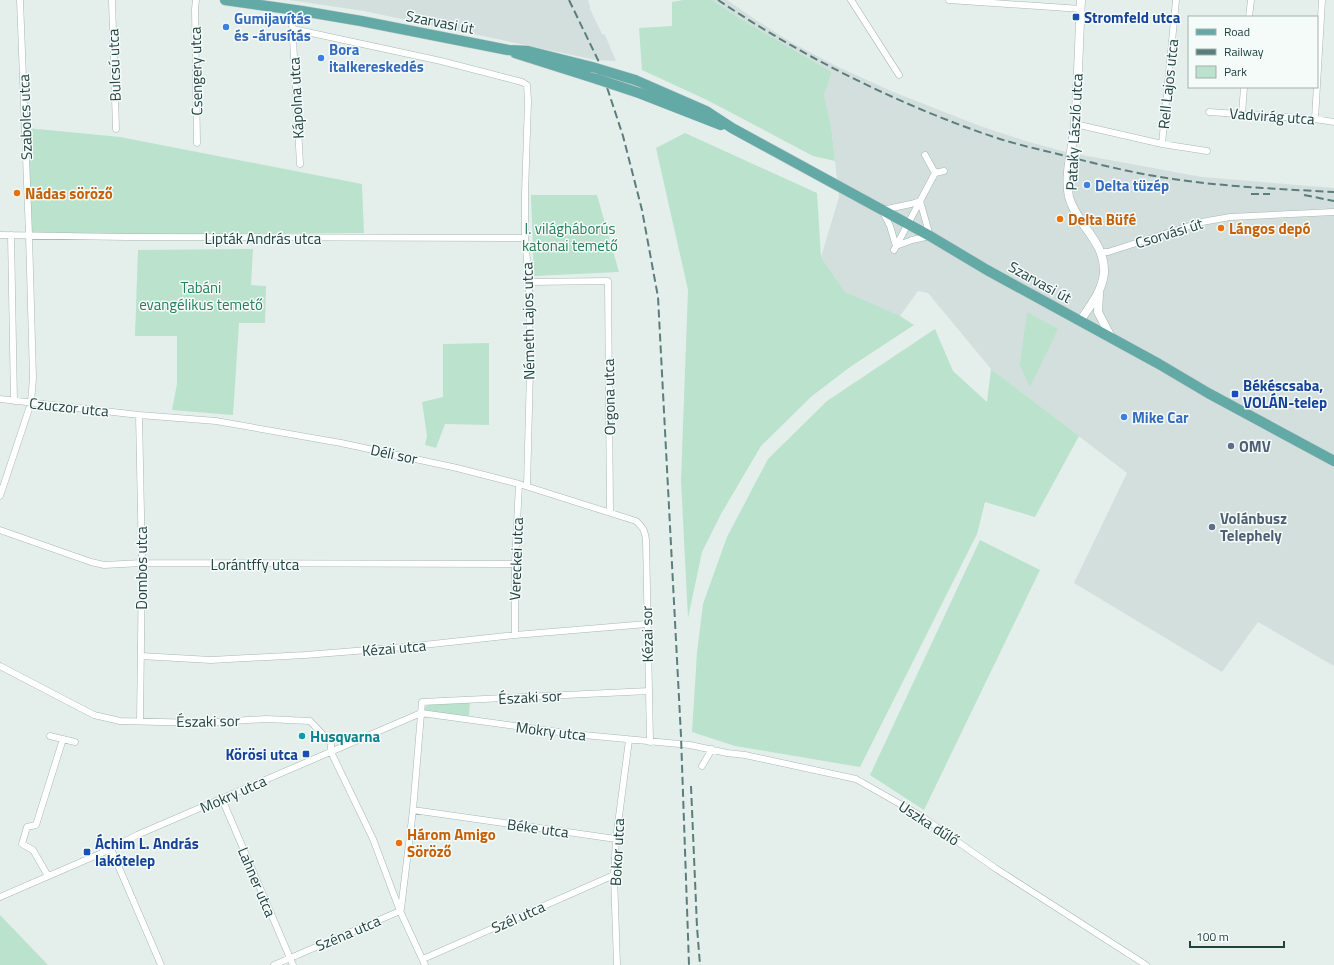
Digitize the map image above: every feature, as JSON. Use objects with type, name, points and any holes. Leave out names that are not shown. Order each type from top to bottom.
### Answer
[{"type":"main road","name":"Szarvasi út","points":[[225,0],[361,21],[508,50],[528,51],[592,67],[634,80],[706,110],[732,128],[806,167],[1111,337],[1208,393],[1334,461]]},
{"type":"main road","name":"Szarvasi út","points":[[508,50],[526,58],[639,93],[732,128]]},
{"type":"street","name":"Szabolcs utca","points":[[0,496],[31,402],[32,378],[29,235],[20,0]]},
{"type":"street","name":"Bulcsú utca","points":[[112,0],[116,129]]},
{"type":"street","name":"Csengery utca","points":[[196,0],[197,142]]},
{"type":"street","points":[[851,0],[899,75]]},
{"type":"street","points":[[948,0],[1081,9]]},
{"type":"street","name":"Pataky László utca","points":[[1080,321],[1099,291],[1104,272],[1101,252],[1089,230],[1074,208],[1069,197],[1068,182],[1075,124],[1081,0]]},
{"type":"street","name":"Rell Lajos utca","points":[[1162,144],[1176,0]]},
{"type":"street","points":[[1249,16],[1250,0]]},
{"type":"street","points":[[1318,68],[1322,0]]},
{"type":"street","name":"Kápolna utca","points":[[285,9],[292,22],[293,30],[300,164]]},
{"type":"street","name":"Németh Lajos utca","points":[[293,30],[441,61],[522,82],[526,85],[528,101],[526,238],[529,282],[530,370],[527,486]]},
{"type":"street","points":[[1242,114],[1244,88]]},
{"type":"street","points":[[1315,119],[1317,88]]},
{"type":"street","name":"Vadvirág utca","points":[[1209,112],[1315,119],[1334,122]]},
{"type":"street","points":[[1075,124],[1162,144],[1207,151]]},
{"type":"street","points":[[925,155],[935,172]]},
{"type":"street","points":[[935,172],[944,171]]},
{"type":"street","points":[[895,248],[935,172]]},
{"type":"street","points":[[895,248],[890,226],[882,210],[920,201]]},
{"type":"street","points":[[895,248],[912,240],[930,236],[920,201]]},
{"type":"street","name":"Csorvási út","points":[[1101,252],[1108,252],[1202,222],[1230,218],[1334,212]]},
{"type":"street","name":"Lipták András utca","points":[[0,235],[127,237],[526,238]]},
{"type":"street","points":[[11,235],[14,401]]},
{"type":"street","name":"Orgona utca","points":[[529,282],[608,281],[610,512]]},
{"type":"street","points":[[1099,291],[1098,312],[1111,337]]},
{"type":"street","name":"Czuczor utca","points":[[0,398],[14,401],[139,415]]},
{"type":"street","name":"Déli sor","points":[[139,415],[216,421],[399,454],[527,486],[636,521],[642,526]]},
{"type":"street","name":"Dombos utca","points":[[139,415],[142,563],[140,721]]},
{"type":"street","name":"Vereckei utca","points":[[515,635],[519,484]]},
{"type":"street","name":"Kézai sor","points":[[642,526],[645,532],[646,540],[650,742]]},
{"type":"street","name":"Lorántffy utca","points":[[0,530],[91,562],[104,565],[142,563],[516,564]]},
{"type":"street","name":"Kézai utca","points":[[141,656],[211,660],[305,655],[647,624]]},
{"type":"street","name":"Északi sor","points":[[0,666],[94,715],[120,721],[201,723],[266,719],[310,721],[331,743],[331,752]]},
{"type":"street","name":"Északi sor","points":[[421,713],[422,702],[648,692]]},
{"type":"street","points":[[400,911],[413,810],[421,713]]},
{"type":"street","name":"Mokry utca","points":[[0,897],[111,849],[138,835],[421,713],[566,733],[686,745]]},
{"type":"street","points":[[50,736],[75,742]]},
{"type":"street","points":[[48,876],[33,850],[22,844],[27,827],[36,825],[63,739]]},
{"type":"street","name":"Bokor utca","points":[[617,965],[614,875],[616,839],[629,740]]},
{"type":"street","name":"Uszka dűlő","points":[[686,745],[745,755],[856,779],[921,816],[995,868],[1146,965]]},
{"type":"street","points":[[702,766],[712,749]]},
{"type":"street","points":[[331,752],[373,839],[400,911],[424,962]]},
{"type":"street","name":"Lahner utca","points":[[222,799],[293,965]]},
{"type":"street","name":"Béke utca","points":[[413,810],[616,839]]},
{"type":"street","points":[[111,849],[161,965]]},
{"type":"street","name":"Szél utca","points":[[424,962],[614,875]]},
{"type":"street","name":"Széna utca","points":[[274,965],[400,911]]},
{"type":"shaded area","points":[[289,0],[588,0],[590,9],[602,34],[605,35],[616,61],[596,60],[364,11]]},
{"type":"shaded area","points":[[712,0],[727,0],[789,41],[834,65],[891,91],[980,126],[1029,142],[1066,152],[1202,177],[1334,188],[1334,666],[1258,622],[1222,672],[1074,583],[1127,473],[991,369],[928,293],[918,291],[898,319],[845,292],[821,257],[839,197],[831,125],[824,95],[832,72],[744,21]]},
{"type":"green space","points":[[683,0],[712,0],[744,21],[832,72],[824,95],[831,125],[835,161],[813,156],[707,100],[642,70],[639,28],[672,26],[672,2]]},
{"type":"green space","points":[[27,128],[120,137],[362,184],[364,233],[29,235]]},
{"type":"green space","points":[[685,133],[817,193],[821,257],[845,292],[900,316],[914,325],[850,367],[812,396],[761,446],[721,514],[702,552],[688,618],[681,480],[688,290],[656,148]]},
{"type":"green space","name":"I. világháborús katonai temető","points":[[531,195],[597,195],[619,272],[534,276]]},
{"type":"green space","name":"Tabáni evangélikus temető","points":[[253,249],[251,285],[266,286],[265,323],[239,323],[233,415],[172,410],[177,384],[177,336],[135,336],[138,250]]},
{"type":"green space","points":[[1027,312],[1058,329],[1030,387],[1020,365]]},
{"type":"green space","points":[[935,329],[953,371],[987,402],[991,369],[1079,436],[1035,517],[985,502],[977,534],[860,767],[735,746],[692,732],[697,653],[703,604],[727,537],[768,459],[827,401]]},
{"type":"green space","points":[[489,343],[489,425],[445,424],[436,448],[425,445],[427,436],[422,402],[443,397],[443,344]]},
{"type":"green space","points":[[980,540],[1040,570],[924,810],[870,775]]},
{"type":"green space","points":[[470,702],[469,716],[423,711],[423,708],[429,705]]},
{"type":"green space","points":[[0,915],[48,965],[0,965]]},
{"type":"railway","points":[[569,0],[598,60],[623,136],[642,210],[658,297],[681,736],[689,965]]},
{"type":"railway","points":[[718,0],[781,40],[881,92],[915,107],[996,138],[1096,164],[1160,177],[1233,186],[1334,192]]},
{"type":"railway","points":[[1251,194],[1270,194]]},
{"type":"railway","points":[[1304,195],[1334,201]]},
{"type":"railway","points":[[691,786],[700,965]]},
{"type":"place","name":"Stromfeld utca","points":[[1076,17]]},
{"type":"place","name":"Gumijavítás és -árusítás","points":[[226,27]]},
{"type":"place","name":"Bora italkereskedés","points":[[321,58]]},
{"type":"place","name":"Delta tüzép","points":[[1087,185]]},
{"type":"place","name":"Nádas söröző","points":[[17,193]]},
{"type":"place","name":"Delta Büfé","points":[[1060,219]]},
{"type":"place","name":"Lángos depó","points":[[1221,228]]},
{"type":"place","name":"Békéscsaba, VOLÁN-telep","points":[[1235,394]]},
{"type":"place","name":"Mike Car","points":[[1124,417]]},
{"type":"place","name":"OMV","points":[[1231,446]]},
{"type":"place","name":"Volánbusz Telephely","points":[[1212,527]]},
{"type":"place","name":"Husqvarna","points":[[302,736]]},
{"type":"place","name":"Körösi utca","points":[[306,754]]},
{"type":"place","name":"Három Amigo Söröző","points":[[399,843]]},
{"type":"place","name":"Áchim L. András lakótelep","points":[[87,852]]}]
